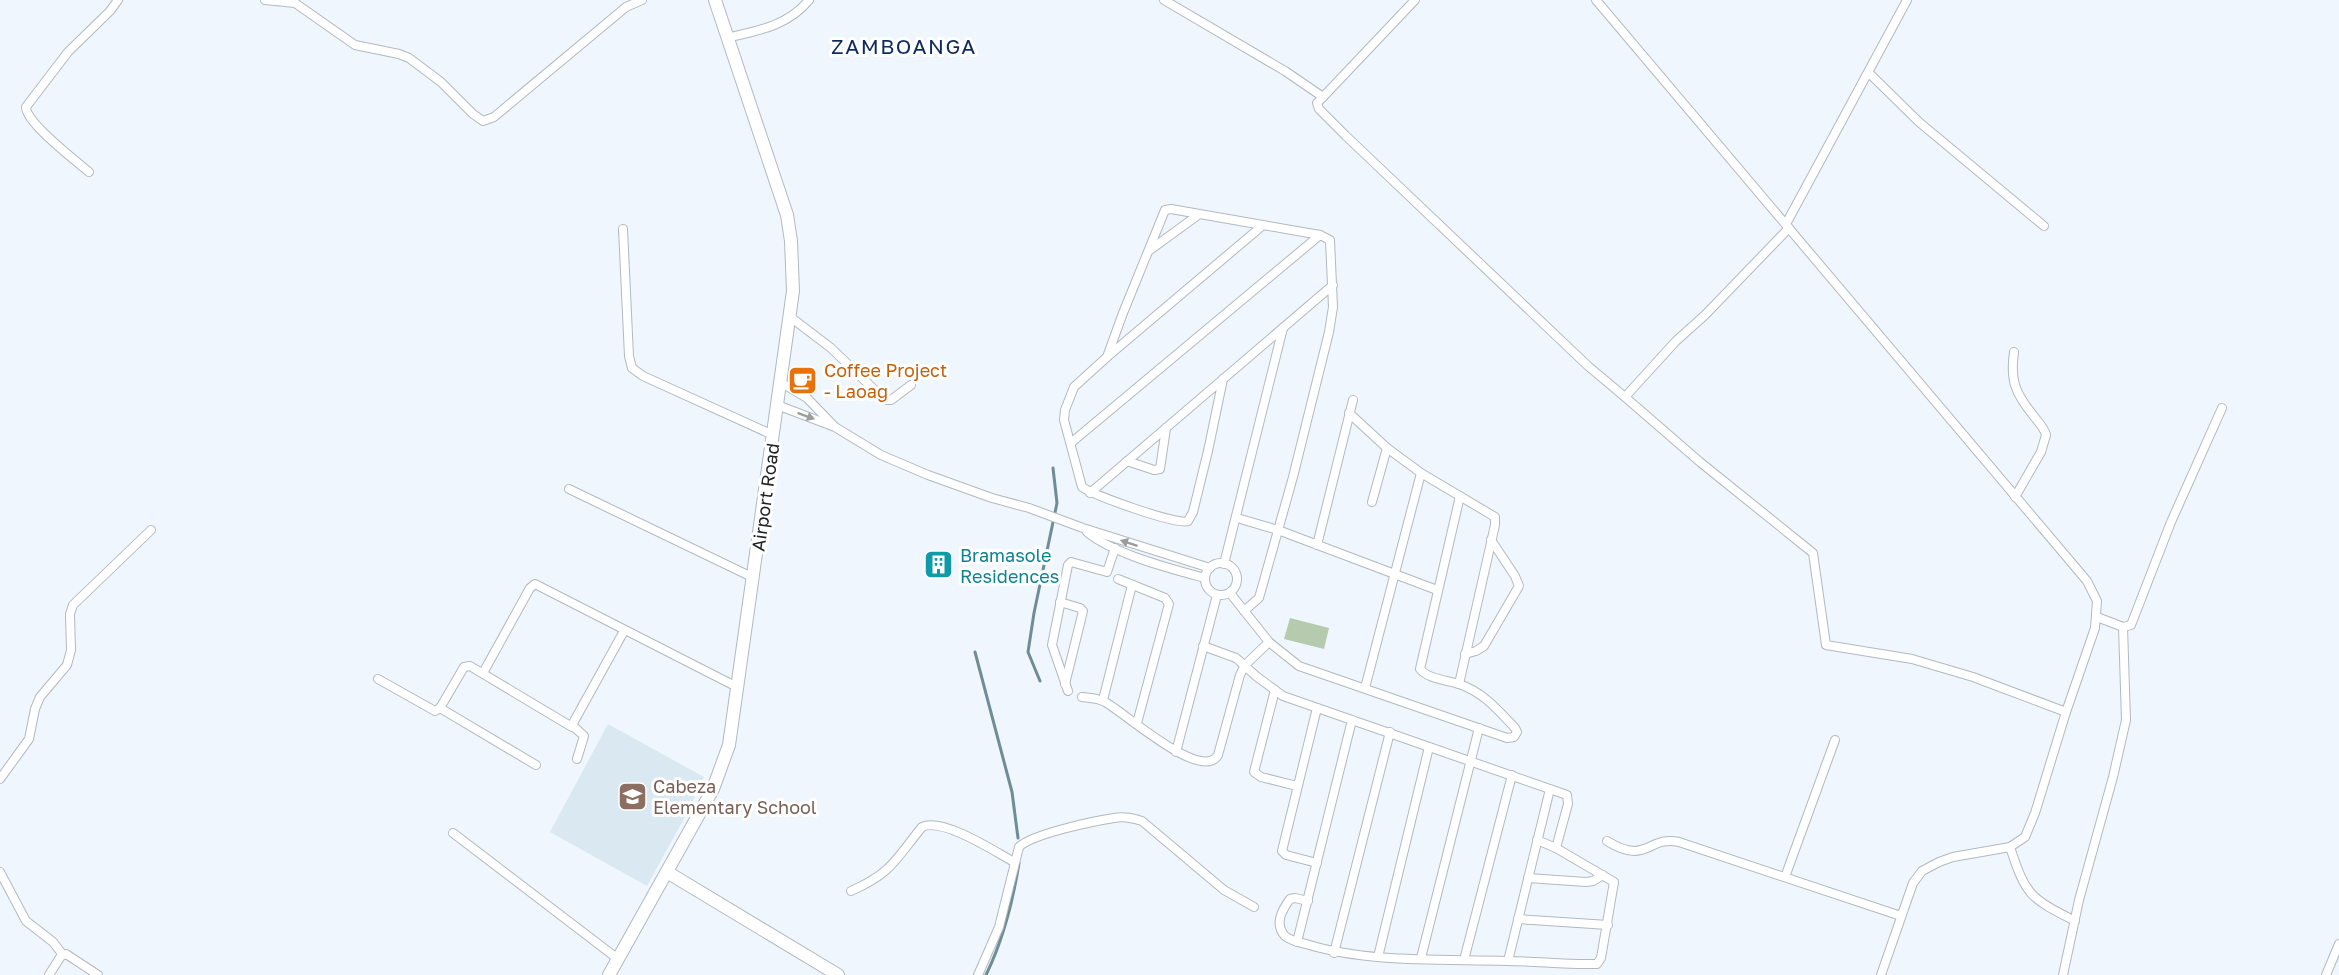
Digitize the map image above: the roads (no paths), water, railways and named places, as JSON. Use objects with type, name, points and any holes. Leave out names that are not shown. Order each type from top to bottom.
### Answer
[{"type":"main road","name":"Airport Road","points":[[609,975],[713,789],[729,745],[739,688],[793,291],[793,267],[787,215],[715,0]]},
{"type":"main road","points":[[667,872],[838,975]]},
{"type":"street","points":[[89,172],[34,124],[26,114],[26,107],[68,52],[118,0]]},
{"type":"street","points":[[265,0],[295,3],[355,45],[410,58],[441,82],[483,121],[503,111],[618,14],[634,2],[642,0]]},
{"type":"street","points":[[726,38],[755,32],[786,21],[809,0]]},
{"type":"street","points":[[1164,0],[1285,71],[1323,97]]},
{"type":"street","points":[[1415,0],[1323,97],[1317,104],[1319,109],[1588,366],[1708,468],[1814,553],[1826,645],[1912,659],[1973,677],[2066,712]]},
{"type":"street","points":[[1596,0],[2092,589],[2097,601],[2097,617],[2093,635],[2028,830],[2021,842],[2010,847],[1953,858],[1922,871],[1913,883],[1881,975]]},
{"type":"street","points":[[1625,397],[1677,341],[1712,309],[1787,226],[1907,0]]},
{"type":"street","points":[[1869,73],[1919,122],[2044,226]]},
{"type":"street","points":[[1107,357],[1166,210],[1320,235],[1330,240],[1333,307],[1329,332],[1259,598],[1244,611]]},
{"type":"street","points":[[1150,250],[1198,215]]},
{"type":"street","points":[[1223,379],[1208,452],[1193,512],[1188,521],[1181,523],[1090,493],[1080,483],[1072,442],[1064,420],[1074,387],[1262,226]]},
{"type":"street","points":[[623,229],[629,356],[632,368],[643,376],[773,435]]},
{"type":"street","points":[[1072,442],[1320,235]]},
{"type":"street","points":[[1090,493],[1332,285]]},
{"type":"street","points":[[789,316],[831,348],[885,400],[891,400],[911,385]]},
{"type":"street","points":[[1224,564],[1283,328]]},
{"type":"street","points":[[2014,352],[2012,376],[2018,393],[2046,435],[2041,452],[2015,497]]},
{"type":"street","points":[[780,381],[807,398],[836,427]]},
{"type":"street","points":[[1317,545],[1353,400]]},
{"type":"street","points":[[777,405],[836,427],[881,455],[928,475],[1209,568]]},
{"type":"street","points":[[2097,617],[2123,627],[2129,626],[2133,621],[2171,522],[2222,408]]},
{"type":"street","points":[[1349,413],[1387,448],[1421,472],[1495,517],[1459,684]]},
{"type":"street","points":[[1127,461],[1154,470],[1160,469],[1166,428]]},
{"type":"street","points":[[1372,502],[1387,448]]},
{"type":"street","points":[[1365,688],[1421,472]]},
{"type":"street","points":[[569,489],[753,578]]},
{"type":"street","points":[[1230,593],[1269,642],[1299,666],[1507,738],[1514,737],[1517,732],[1487,698],[1459,684],[1431,676],[1420,669],[1460,496]]},
{"type":"street","points":[[1237,518],[1278,530],[1437,590]]},
{"type":"street","points":[[1083,528],[1093,537],[1115,548],[1205,578]]},
{"type":"street","points":[[0,779],[29,739],[40,697],[68,665],[72,640],[70,614],[73,605],[151,530]]},
{"type":"street","points":[[1465,654],[1485,646],[1519,586],[1491,540]]},
{"type":"street","points":[[1060,602],[1083,611],[1067,687],[1052,645],[1060,602],[1069,563],[1107,572],[1115,548]]},
{"type":"street","points":[[1159,564],[1162,554]]},
{"type":"street","points":[[1216,564],[1224,564],[1232,568],[1236,576],[1236,585],[1230,593],[1217,595],[1209,591],[1205,578],[1209,568],[1216,564]]},
{"type":"street","points":[[1118,579],[1165,598],[1169,604],[1137,723]]},
{"type":"street","points":[[483,673],[515,614],[535,584],[739,688]]},
{"type":"street","points":[[1103,700],[1132,585]]},
{"type":"street","points":[[1176,752],[1217,595]]},
{"type":"street","points":[[2063,975],[2126,720],[2127,694],[2123,627]]},
{"type":"street","points":[[572,727],[624,631]]},
{"type":"street","points":[[1082,697],[1103,700],[1184,757],[1203,762],[1215,760],[1245,665],[1269,642]]},
{"type":"street","points":[[1203,646],[1230,655],[1283,696],[1471,760],[1568,797],[1556,848]]},
{"type":"street","points":[[440,708],[464,667],[470,666],[584,736],[577,759]]},
{"type":"street","points":[[378,679],[431,710],[440,708],[536,765]]},
{"type":"street","points":[[1275,690],[1254,772],[1261,777],[1297,786]]},
{"type":"street","points":[[1317,708],[1282,851],[1286,855],[1317,863]]},
{"type":"street","points":[[1297,942],[1352,720]]},
{"type":"street","points":[[1421,958],[1479,728]]},
{"type":"street","points":[[1334,953],[1390,732]]},
{"type":"street","points":[[1785,877],[1835,740]]},
{"type":"street","points":[[1378,957],[1429,747]]},
{"type":"street","points":[[1464,960],[1512,775]]},
{"type":"street","points":[[1508,961],[1550,789]]},
{"type":"street","points":[[978,975],[999,927],[1019,847],[1031,839],[1115,818],[1133,818],[1147,825],[1224,890],[1254,907]]},
{"type":"street","points":[[851,891],[876,879],[892,866],[922,827],[927,824],[949,829],[1014,862]]},
{"type":"street","points":[[453,833],[618,959]]},
{"type":"street","points":[[1308,901],[1290,899],[1280,917],[1284,935],[1297,942],[1334,953],[1378,957],[1597,964],[1601,958],[1615,884],[1612,880],[1556,848],[1537,840]]},
{"type":"street","points":[[1607,841],[1621,850],[1634,852],[1667,840],[1680,842],[1901,916]]},
{"type":"street","points":[[2010,847],[2026,889],[2044,904],[2075,921]]},
{"type":"street","points":[[0,872],[26,921],[53,942],[63,955]]},
{"type":"street","points":[[1528,878],[1586,882],[1603,875]]},
{"type":"street","points":[[1518,919],[1608,925]]},
{"type":"street","points":[[2326,975],[2339,944]]},
{"type":"street","points":[[49,975],[63,955]]},
{"type":"street","points":[[63,955],[70,955],[98,975]]},
{"type":"waterway","points":[[1040,681],[1028,652],[1057,503],[1053,468]]},
{"type":"waterway","points":[[975,652],[1012,792],[1018,838]]},
{"type":"waterway","points":[[986,975],[1007,920],[1019,863]]},
{"type":"place","name":"Coffee Project - Laoag","points":[[803,380]]},
{"type":"place","name":"Bramasole Residences","points":[[939,565]]},
{"type":"place","name":"Cabeza Elementary School","points":[[632,796]]},
{"type":"district","name":"ZAMBOANGA","points":[[904,46]]}]
